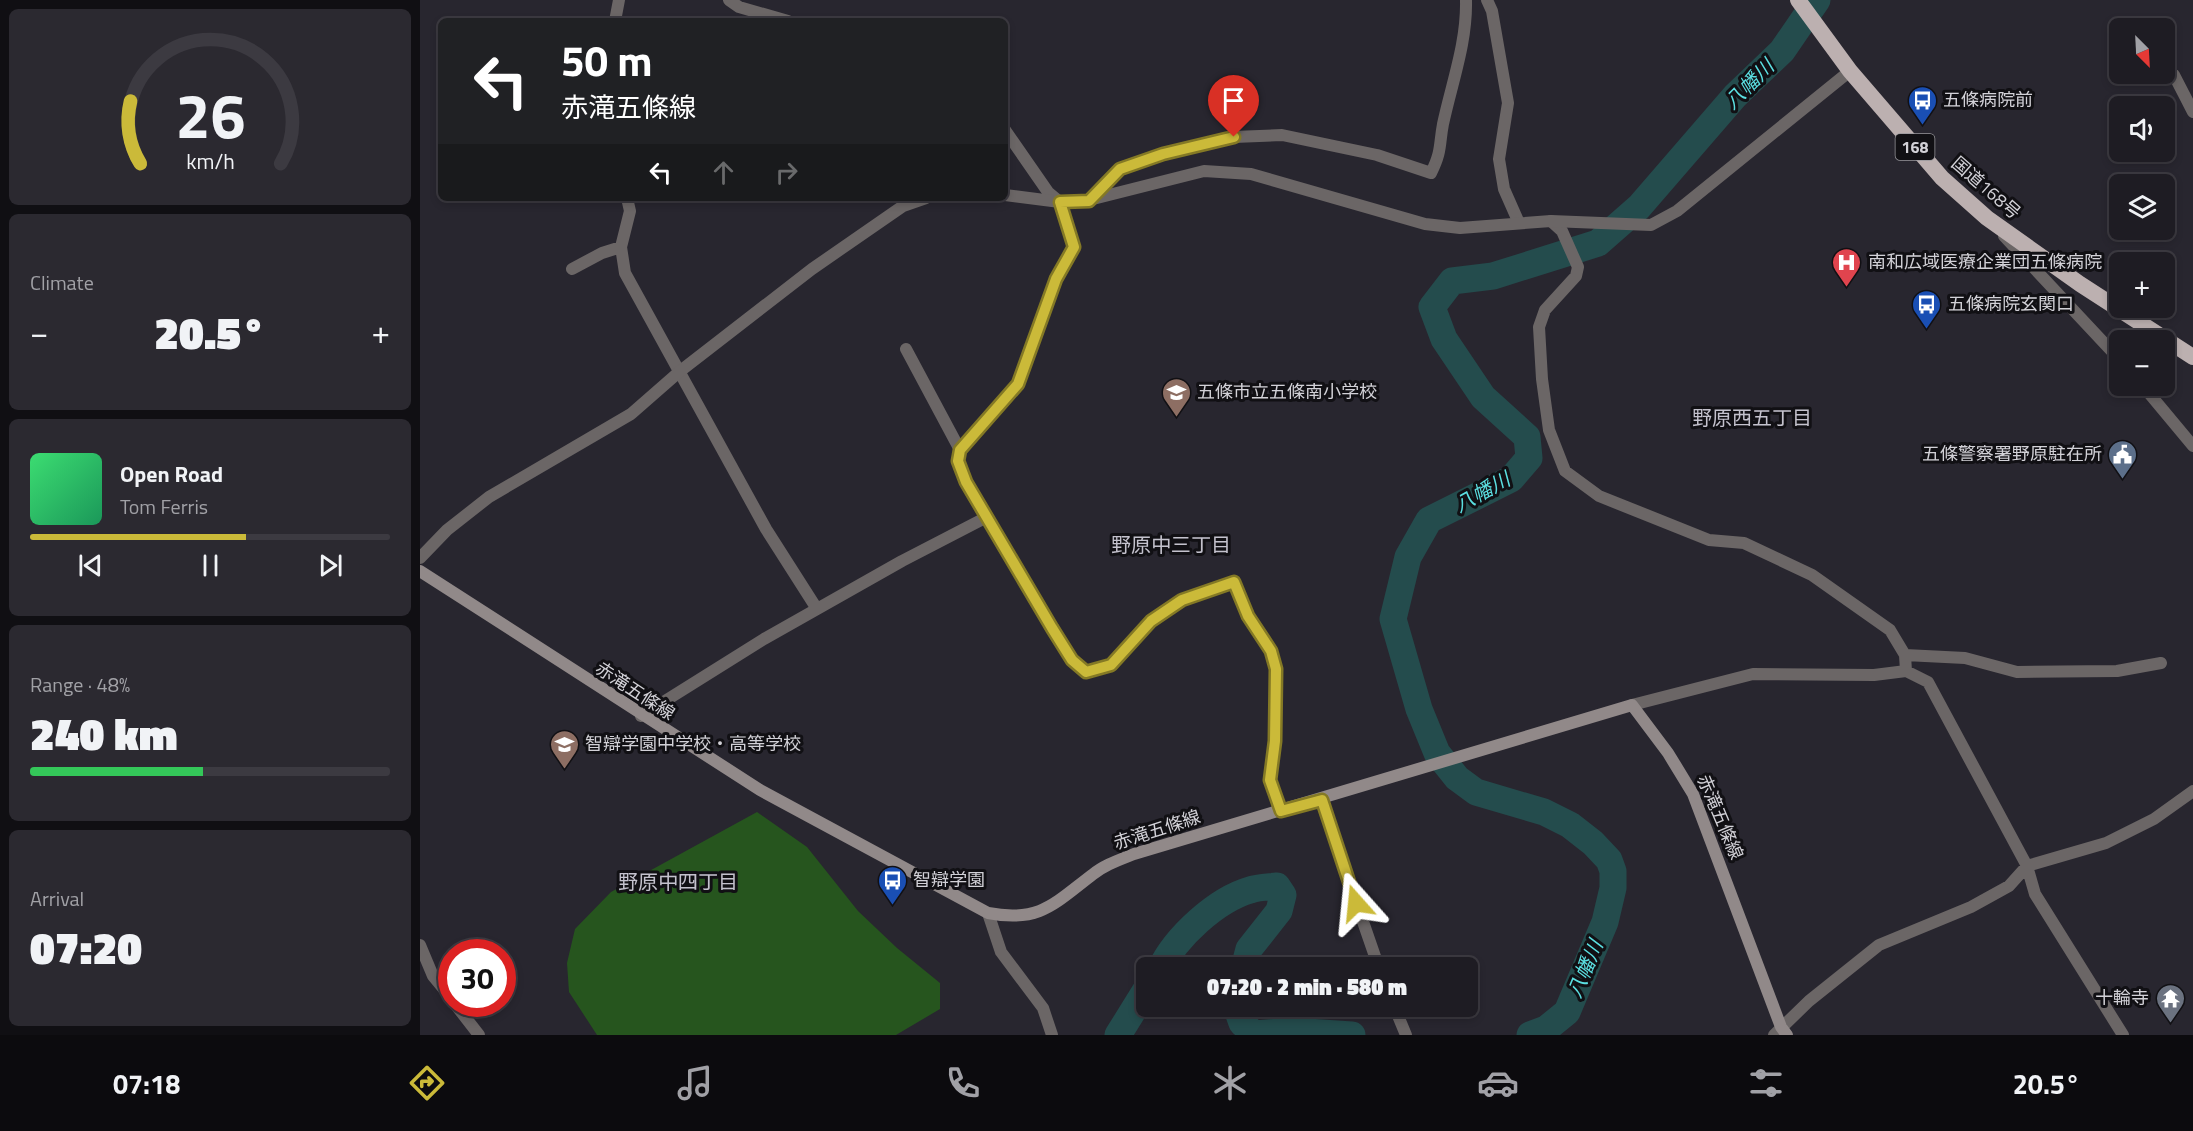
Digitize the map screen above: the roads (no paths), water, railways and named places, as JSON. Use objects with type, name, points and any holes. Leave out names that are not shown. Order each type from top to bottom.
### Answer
[{"type":"highway","name":"国道168号","points":[[1800,4],[1850,71],[1942,178],[1987,218],[2080,284],[2193,357]]},
{"type":"main road","name":"赤滝五條線","points":[[420,571],[641,716],[760,790],[855,839],[988,913],[1008,917],[1028,916],[1053,906],[1112,862],[1632,705],[1668,753],[1693,794],[1781,1032]]},
{"type":"street","points":[[616,18],[619,0]]},
{"type":"street","points":[[729,0],[739,7],[755,5],[783,18]]},
{"type":"street","points":[[1089,201],[1120,169],[1163,154],[1234,137],[1282,135],[1377,155],[1431,173],[1441,153],[1443,125],[1459,62],[1466,22],[1466,0]]},
{"type":"street","points":[[1486,0],[1492,11],[1499,42],[1508,103],[1499,159],[1504,189],[1519,223]]},
{"type":"street","points":[[1008,195],[1060,202],[1089,201],[1204,171],[1225,170],[1251,174],[1425,224],[1460,228],[1551,221],[1651,225],[1677,211],[1850,71]]},
{"type":"street","points":[[2175,77],[2193,112]]},
{"type":"street","points":[[1008,134],[1048,192],[1060,202],[1074,247],[1056,279],[1018,384],[960,450],[958,461],[966,482],[1072,660],[1086,672],[1111,665],[1151,621],[1182,600],[1234,582],[1248,616],[1271,651],[1276,669],[1275,741],[1270,780],[1281,811]]},
{"type":"street","points":[[628,201],[630,211],[621,248],[625,273],[766,529],[818,609]]},
{"type":"street","points":[[420,558],[447,530],[489,497],[631,414],[679,372],[812,269],[903,206],[917,201]]},
{"type":"street","points":[[1987,218],[2109,348]]},
{"type":"street","points":[[1551,221],[1565,238],[1578,267],[1576,276],[1545,310],[1539,327],[1542,379],[1549,430],[1565,471],[1599,496],[1709,540],[1744,543],[1812,575],[1890,630],[1905,655],[1906,671]]},
{"type":"street","points":[[572,269],[602,253],[621,248]]},
{"type":"street","points":[[906,349],[960,450]]},
{"type":"street","points":[[2151,396],[2193,446]]},
{"type":"street","points":[[641,716],[698,678],[818,609],[987,517]]},
{"type":"street","points":[[1905,655],[1965,658],[2017,672],[2118,670],[2161,663]]},
{"type":"street","points":[[1632,705],[1753,674],[1874,675],[1906,671],[1928,682],[2027,866],[2035,894],[2123,1035]]},
{"type":"street","points":[[1781,1032],[1879,945],[1971,907],[2009,886],[2027,866],[2106,843],[2154,819],[2193,791]]},
{"type":"street","points":[[1322,800],[1375,957]]},
{"type":"street","points":[[988,913],[1001,952],[1043,1008],[1052,1035]]},
{"type":"street","points":[[420,945],[438,981]]},
{"type":"street","points":[[465,1017],[479,1035]]},
{"type":"street","points":[[1398,1017],[1405,1033]]},
{"type":"waterway","name":"八幡川","points":[[1530,1035],[1546,1029],[1567,1012],[1605,922],[1613,888],[1613,871],[1609,860],[1593,843],[1570,825],[1544,812],[1476,792],[1457,778],[1437,753],[1419,709],[1393,619],[1408,557],[1429,520],[1511,479],[1529,458],[1527,437],[1483,397],[1444,339],[1432,307],[1452,281],[1493,276],[1598,243],[1639,207],[1735,96],[1782,51],[1817,0]]},
{"type":"waterway","name":"八幡川","points":[[1167,957],[1176,944],[1198,921],[1224,902],[1250,890],[1277,886],[1283,895],[1279,911],[1249,949],[1247,957]]},
{"type":"waterway","name":"八幡川","points":[[1118,1035],[1136,1006]]},
{"type":"waterway","name":"八幡川","points":[[1240,1017],[1242,1023],[1254,1034],[1292,1031],[1352,1035]]},
{"type":"place","name":"五條病院前","points":[[1922,126]]},
{"type":"place","name":"南和広域医療企業団五條病院","points":[[1847,288]]},
{"type":"place","name":"五條病院玄関口","points":[[1927,330]]},
{"type":"place","name":"五條市立五條南小学校","points":[[1176,418]]},
{"type":"place","name":"五條警察署野原駐在所","points":[[2123,480]]},
{"type":"place","name":"智辯学園中学校・高等学校","points":[[564,770]]},
{"type":"place","name":"智辯学園","points":[[892,906]]},
{"type":"place","name":"十輪寺","points":[[2170,1024]]},
{"type":"district","name":"野原西五丁目","points":[[1752,418]]},
{"type":"district","name":"野原中三丁目","points":[[1171,545]]},
{"type":"district","name":"野原中四丁目","points":[[678,882]]}]
